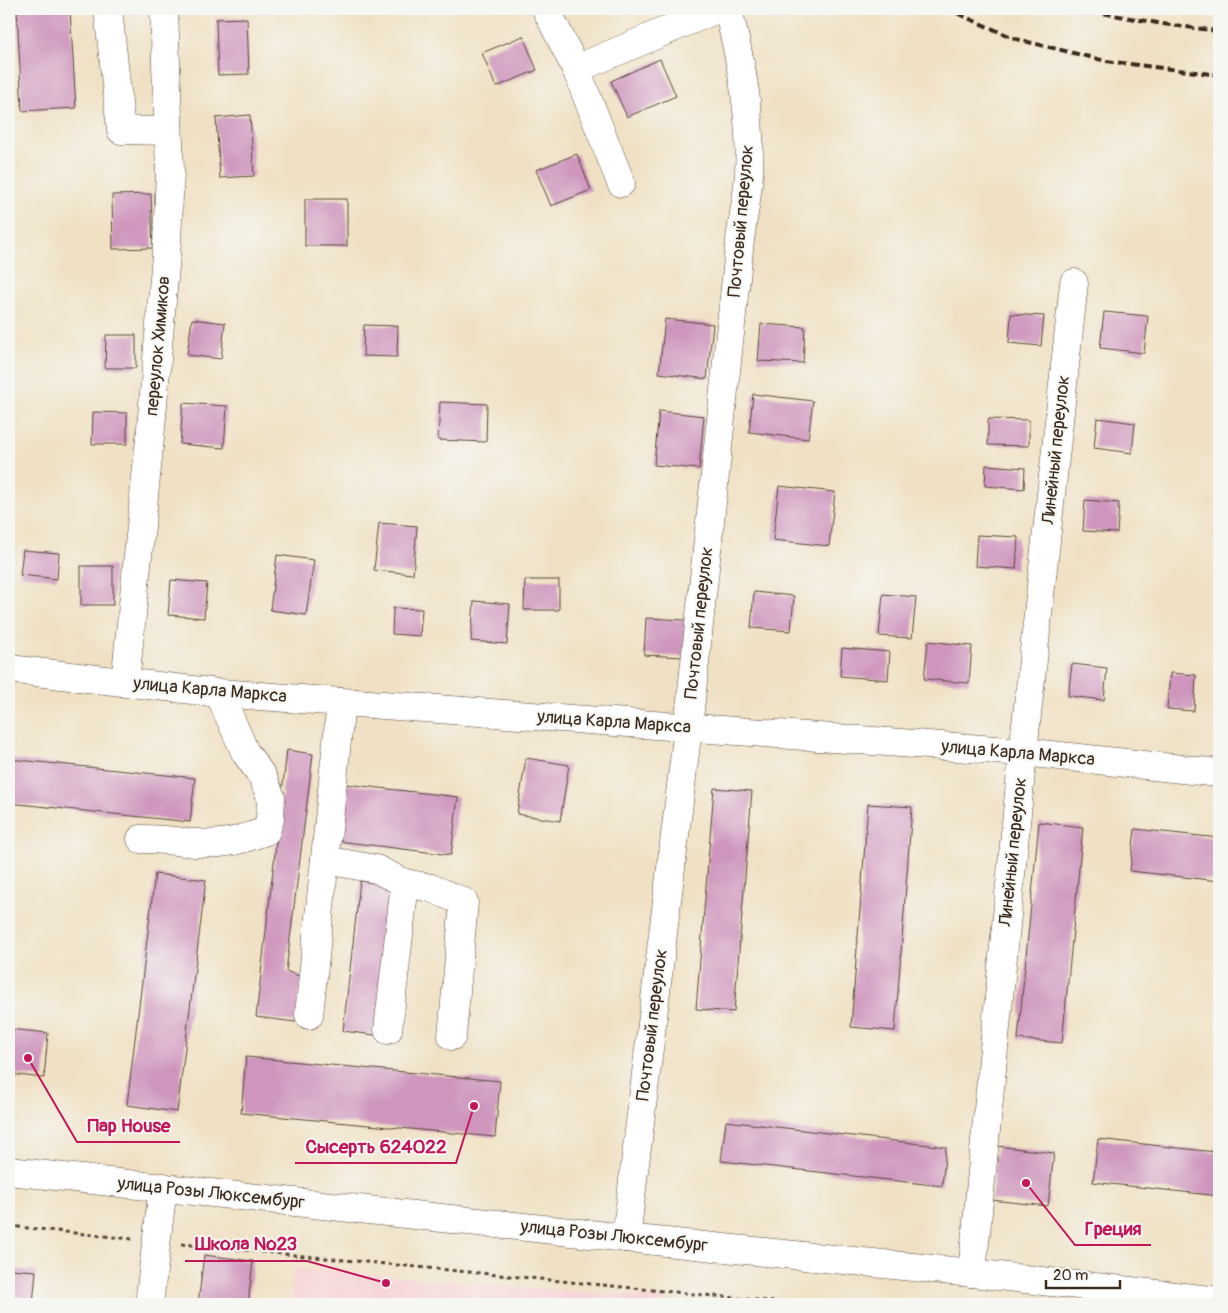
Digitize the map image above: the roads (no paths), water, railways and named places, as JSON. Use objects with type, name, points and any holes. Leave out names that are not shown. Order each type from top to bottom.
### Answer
[{"type":"street","points":[[108,9],[121,130],[168,131]]},
{"type":"street","name":"переулок Химиков","points":[[125,682],[151,428],[167,243],[170,171],[164,9]]},
{"type":"street","points":[[546,9],[576,69],[621,183]]},
{"type":"street","points":[[576,69],[717,9]]},
{"type":"street","name":"Почтовый переулок","points":[[626,1238],[688,728],[749,172],[748,108],[736,41],[728,9]]},
{"type":"street","name":"Линейный переулок","points":[[972,1273],[1022,752],[1074,283]]},
{"type":"street","name":"улица Карла Маркса","points":[[9,669],[219,693],[1022,752],[1219,773]]},
{"type":"street","points":[[141,839],[203,844],[228,842],[266,831],[270,818],[271,797],[262,776],[245,752],[219,693]]},
{"type":"street","points":[[309,1016],[341,702]]},
{"type":"street","points":[[325,860],[376,869],[405,883],[431,888],[464,902],[452,1036]]},
{"type":"street","points":[[388,1030],[405,883]]},
{"type":"street","name":"улица Розы Люксембург","points":[[9,1171],[1219,1301]]},
{"type":"street","points":[[149,1304],[163,1187]]},
{"type":"railway","points":[[947,9],[1016,39],[1106,61],[1219,75]]},
{"type":"railway","points":[[1080,9],[1163,24],[1219,31]]},
{"type":"place","name":"Пар House","points":[[28,1058]]},
{"type":"place","name":"Сысерть 624022","points":[[474,1106]]},
{"type":"place","name":"Греция","points":[[1026,1183]]},
{"type":"place","name":"Школа №23","points":[[386,1283]]}]
